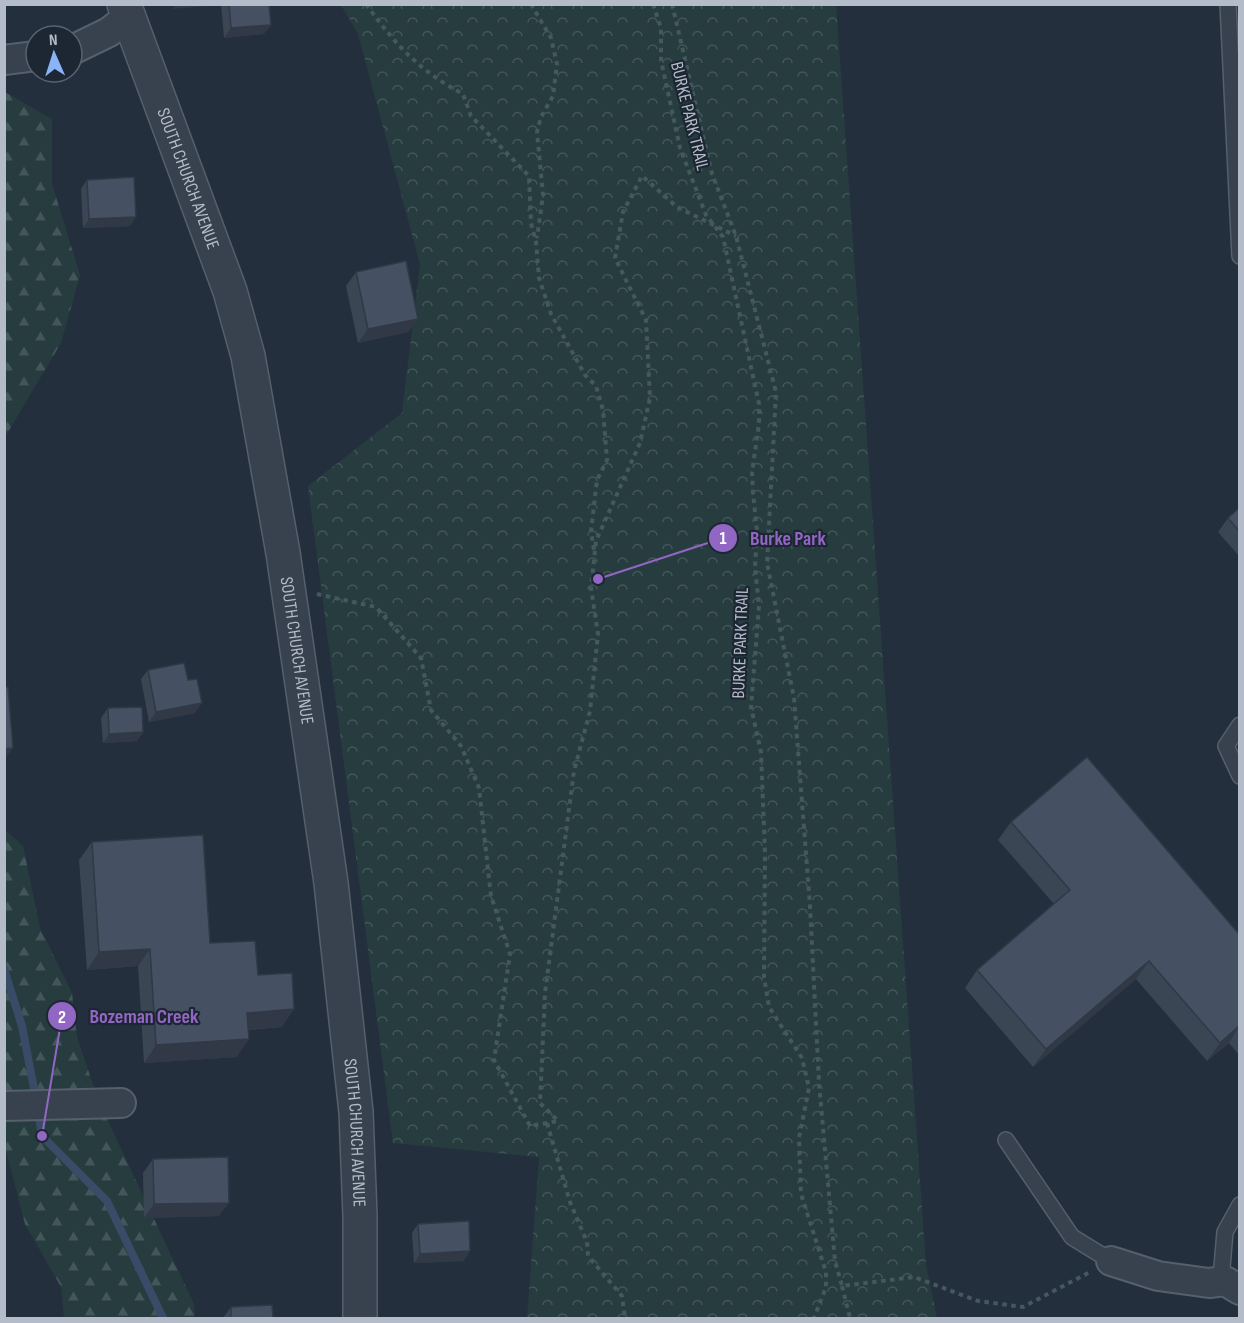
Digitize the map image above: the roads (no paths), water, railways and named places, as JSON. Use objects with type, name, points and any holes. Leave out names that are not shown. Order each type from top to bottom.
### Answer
[{"type":"street","points":[[84,44],[109,32],[126,11]]},
{"type":"street","name":"SOUTH CHURCH AVENUE","points":[[126,11],[230,291],[248,356],[288,588],[328,860],[355,1101],[360,1216],[360,1318]]},
{"type":"street","points":[[4,60],[24,58]]},
{"type":"street","points":[[12,1106],[121,1103]]},
{"type":"street","points":[[1111,1261],[1158,1276],[1232,1286]]},
{"type":"lane","points":[[1228,4],[1239,256]]},
{"type":"lane","points":[[1239,725],[1226,746],[1239,776]]},
{"type":"lane","points":[[1005,1140],[1072,1237],[1111,1261]]},
{"type":"lane","points":[[1232,1286],[1222,1267],[1225,1232],[1239,1205]]},
{"type":"waterway","points":[[4,969],[22,1026],[36,1099]]},
{"type":"waterway","points":[[38,1111],[42,1136],[107,1201],[163,1318]]},
{"type":"place","name":"Burke Park","points":[[598,579]]},
{"type":"place","name":"Bozeman Creek","points":[[42,1136]]}]
